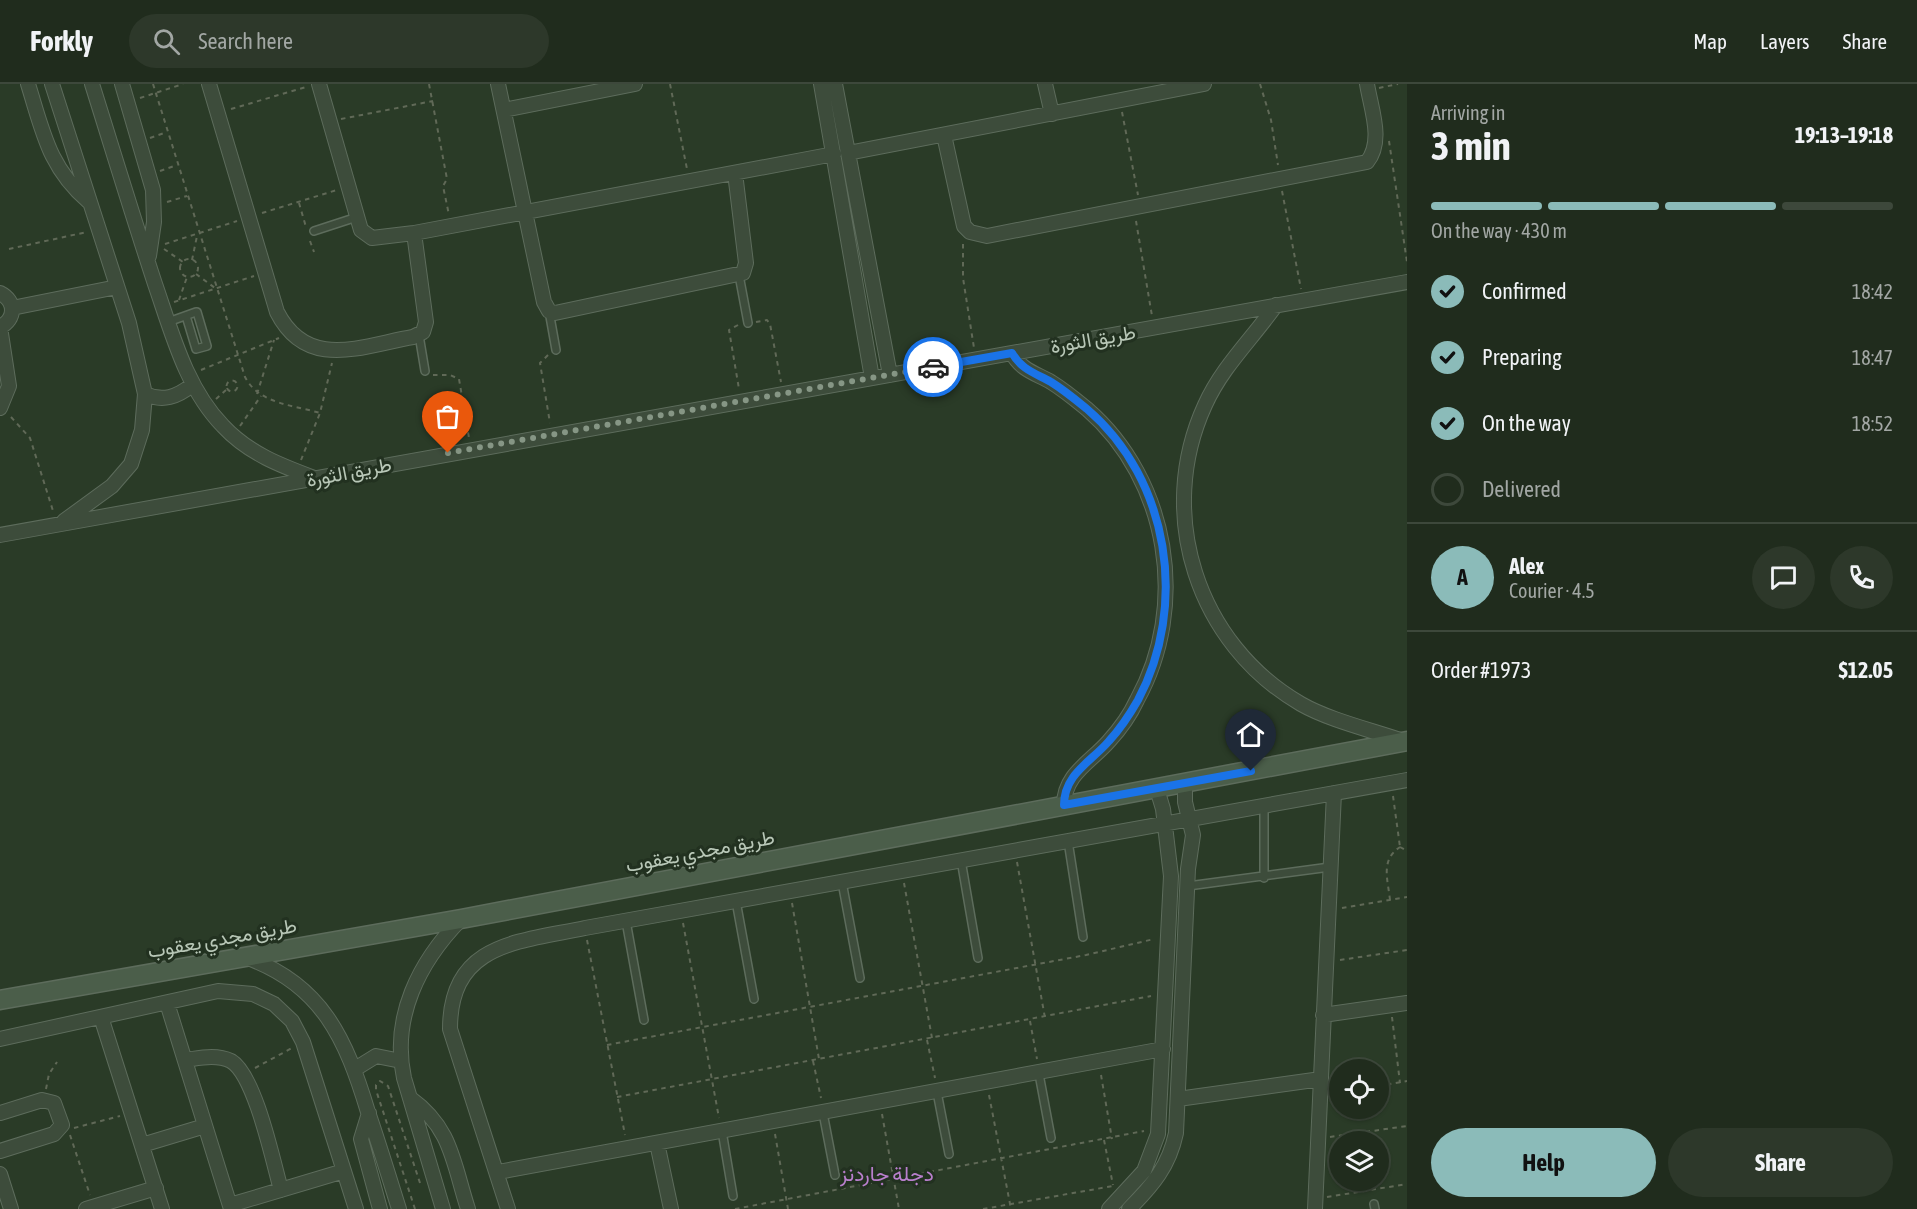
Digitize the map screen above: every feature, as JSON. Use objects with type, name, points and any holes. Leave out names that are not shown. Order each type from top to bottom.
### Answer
[{"type":"street","points":[[28,84],[53,160],[68,183],[90,204]]},
{"type":"street","points":[[52,84],[138,356],[144,394],[142,430],[131,464],[112,486],[57,525]]},
{"type":"street","points":[[92,84],[148,261],[190,380],[211,413],[233,436],[252,451],[318,479]]},
{"type":"street","points":[[122,84],[149,174],[155,206],[148,261]]},
{"type":"street","points":[[209,84],[277,312],[290,333],[310,347],[335,351],[418,335],[426,327],[426,322],[414,233]]},
{"type":"street","points":[[317,84],[361,230],[372,238],[414,233],[834,154]]},
{"type":"street","points":[[498,84],[544,302],[549,311],[555,312],[739,275],[745,270],[746,263],[735,173]]},
{"type":"street","points":[[504,110],[609,87],[635,84]]},
{"type":"street","points":[[821,84],[872,378]]},
{"type":"street","points":[[835,84],[890,375]]},
{"type":"street","points":[[1045,84],[1052,114]]},
{"type":"street","points":[[848,153],[1203,84]]},
{"type":"street","points":[[945,135],[964,226],[970,232],[987,236],[1367,162],[1375,153],[1377,141],[1367,87]]},
{"type":"street","name":"طريق الثورة","points":[[0,535],[1407,282]]},
{"type":"street","points":[[12,308],[117,287]]},
{"type":"street","points":[[0,293],[8,298],[12,308],[10,319],[0,327],[9,386],[4,411]]},
{"type":"street","points":[[1276,305],[1227,366],[1197,424],[1186,466],[1184,498],[1185,531],[1194,573],[1223,631],[1250,665],[1266,680],[1321,714],[1406,741]]},
{"type":"street","points":[[1012,353],[1025,370],[1050,382],[1089,411],[1121,447],[1135,468],[1152,505],[1165,560],[1165,608],[1162,632],[1148,679],[1133,707],[1110,740],[1071,779],[1065,791],[1064,805]]},
{"type":"street","points":[[144,394],[164,399],[173,397],[190,380]]},
{"type":"street","name":"طريق مجدي يعقوب","points":[[0,1000],[461,919],[1406,741]]},
{"type":"street","points":[[508,1209],[498,1172],[450,1029],[450,1009],[455,990],[472,965],[497,947],[585,928],[1407,780]]},
{"type":"street","points":[[1129,1209],[1155,1184],[1165,1168],[1176,1133],[1188,886],[1193,835],[1191,819],[1185,802],[1185,784]]},
{"type":"street","points":[[1109,1209],[1144,1171],[1159,1131],[1171,865],[1157,789]]},
{"type":"street","points":[[1315,1204],[1334,793]]},
{"type":"street","points":[[443,1209],[401,1061],[401,1032],[415,982],[442,938],[461,919]]},
{"type":"street","points":[[243,957],[269,965],[310,995],[330,1019],[355,1069],[399,1209]]},
{"type":"street","points":[[0,1039],[218,992],[253,994],[284,1012],[303,1042],[356,1209]]},
{"type":"street","points":[[167,1003],[230,1207],[344,1171]]},
{"type":"street","points":[[1323,1015],[1407,1003]]},
{"type":"street","points":[[101,1017],[162,1209]]},
{"type":"street","points":[[498,1172],[1099,1063],[1163,1049]]},
{"type":"street","points":[[185,1060],[214,1056],[223,1058],[245,1074],[281,1190]]},
{"type":"street","points":[[355,1069],[376,1056],[401,1061]]},
{"type":"street","points":[[1178,1099],[1321,1079]]},
{"type":"street","points":[[410,1098],[429,1113],[444,1134],[468,1209]]},
{"type":"street","points":[[0,1113],[46,1100],[54,1103],[62,1125],[58,1132],[0,1151]]},
{"type":"street","points":[[369,1113],[361,1139],[380,1209]]},
{"type":"street","points":[[142,1145],[205,1126]]},
{"type":"street","points":[[1159,1131],[1176,1133]]},
{"type":"street","points":[[657,1143],[671,1209]]},
{"type":"street","points":[[0,1174],[11,1209]]},
{"type":"street","points":[[90,1208],[156,1188]]},
{"type":"lane","points":[[314,231],[357,217]]},
{"type":"lane","points":[[739,275],[748,323]]},
{"type":"lane","points":[[549,311],[556,350]]},
{"type":"lane","points":[[168,321],[197,312],[207,346],[196,349],[186,316]]},
{"type":"lane","points":[[418,335],[425,371]]},
{"type":"lane","points":[[1264,805],[1264,878]]},
{"type":"lane","points":[[1068,841],[1083,937]]},
{"type":"lane","points":[[962,860],[978,958]]},
{"type":"lane","points":[[1188,886],[1264,878],[1330,867]]},
{"type":"lane","points":[[842,882],[860,978]]},
{"type":"lane","points":[[736,901],[754,999]]},
{"type":"lane","points":[[626,921],[644,1020]]},
{"type":"lane","points":[[1039,1074],[1051,1138]]},
{"type":"lane","points":[[937,1092],[949,1154]]},
{"type":"lane","points":[[824,1113],[835,1175]]},
{"type":"lane","points":[[722,1131],[733,1196]]},
{"type":"path","points":[[153,84],[244,377],[261,396],[320,412]]},
{"type":"path","points":[[127,102],[183,84]]},
{"type":"path","points":[[218,112],[317,84]]},
{"type":"path","points":[[429,84],[447,179],[443,186],[451,226]]},
{"type":"path","points":[[670,84],[689,182]]},
{"type":"path","points":[[1367,87],[1398,84]]},
{"type":"path","points":[[1120,100],[1154,327]]},
{"type":"path","points":[[329,121],[433,101]]},
{"type":"path","points":[[139,141],[167,132]]},
{"type":"path","points":[[1388,134],[1407,262]]},
{"type":"path","points":[[149,174],[177,165]]},
{"type":"path","points":[[155,206],[187,196]]},
{"type":"path","points":[[964,226],[963,278],[976,360]]},
{"type":"path","points":[[9,249],[99,229]]},
{"type":"path","points":[[192,260],[198,233]]},
{"type":"path","points":[[160,245],[183,262],[192,260]]},
{"type":"path","points":[[192,260],[198,266],[196,274]]},
{"type":"path","points":[[183,262],[181,271],[187,277]]},
{"type":"path","points":[[163,306],[266,272]]},
{"type":"path","points":[[196,274],[216,288]]},
{"type":"path","points":[[187,277],[196,274]]},
{"type":"path","points":[[179,301],[187,277]]},
{"type":"path","points":[[741,401],[729,330],[732,326],[764,320],[770,324],[783,394]]},
{"type":"path","points":[[190,380],[237,355],[290,333]]},
{"type":"path","points":[[257,394],[274,340]]},
{"type":"path","points":[[553,435],[540,363],[542,358],[556,350]]},
{"type":"path","points":[[295,471],[320,412],[335,351]]},
{"type":"path","points":[[425,371],[433,375],[450,375],[459,379],[470,449]]},
{"type":"path","points":[[237,382],[244,377]]},
{"type":"path","points":[[233,436],[261,396]]},
{"type":"path","points":[[4,411],[17,421],[30,438],[57,525]]},
{"type":"path","points":[[1391,783],[1400,847]]},
{"type":"path","points":[[1400,847],[1407,851]]},
{"type":"path","points":[[1390,900],[1386,865],[1388,857],[1400,847]]},
{"type":"path","points":[[1015,850],[1045,1018]]},
{"type":"path","points":[[902,871],[932,1038]]},
{"type":"path","points":[[790,891],[819,1059]]},
{"type":"path","points":[[1327,911],[1407,897]]},
{"type":"path","points":[[681,911],[722,1131]]},
{"type":"path","points":[[585,928],[627,1148]]},
{"type":"path","points":[[608,1045],[1035,965],[1168,936]]},
{"type":"path","points":[[1325,963],[1407,950]]},
{"type":"path","points":[[617,1096],[1030,1021],[1166,993]]},
{"type":"path","points":[[1390,1006],[1400,1083]]},
{"type":"path","points":[[1030,1021],[1039,1074]]},
{"type":"path","points":[[927,1040],[937,1092]]},
{"type":"path","points":[[245,1074],[303,1042]]},
{"type":"path","points":[[813,1060],[824,1113]]},
{"type":"path","points":[[46,1100],[47,1079],[57,1062]]},
{"type":"path","points":[[1099,1063],[1112,1139]]},
{"type":"path","points":[[415,1209],[376,1090],[376,1084],[380,1081],[388,1086],[422,1187]]},
{"type":"path","points":[[1389,1084],[1407,1081]]},
{"type":"path","points":[[987,1083],[1011,1209]]},
{"type":"path","points":[[880,1103],[899,1209]]},
{"type":"path","points":[[90,1208],[67,1127],[84,1128],[132,1113]]},
{"type":"path","points":[[773,1122],[788,1209]]},
{"type":"path","points":[[1319,1139],[1407,1126]]},
{"type":"path","points":[[735,1209],[1159,1131]]},
{"type":"path","points":[[983,1209],[1113,1186],[1104,1140]]},
{"type":"path","points":[[1315,1204],[1407,1184]]},
{"type":"way so far","points":[[448,453],[933,367]]},
{"type":"district","name":"دجلة جاردنز","points":[[887,1174]]},
{"type":"route","points":[[933,367],[1012,353],[1015,360],[1025,370],[1050,382],[1071,396],[1106,429],[1135,468],[1154,512],[1161,536],[1166,584],[1162,632],[1156,656],[1148,679],[1125,721],[1093,758],[1075,773],[1067,785],[1064,805],[1251,771]]}]
